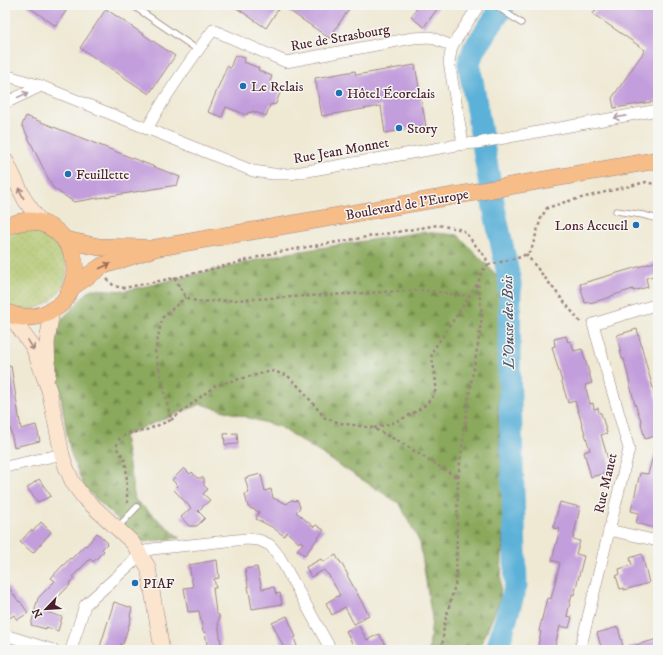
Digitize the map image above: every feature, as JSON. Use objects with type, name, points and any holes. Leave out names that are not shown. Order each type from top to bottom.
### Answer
[{"type":"main road","name":"Boulevard de l'Europe","points":[[72,287],[102,266],[155,248],[658,160]]},
{"type":"main road","points":[[5,227],[16,222],[28,221],[41,223],[54,230],[66,240],[73,255],[75,271],[72,287],[64,300],[52,310],[38,316],[23,317],[7,312]]},
{"type":"main road","name":"Boulevard de l'Europe","points":[[66,240],[99,247],[155,248]]},
{"type":"street","points":[[463,144],[449,62],[452,46],[479,5]]},
{"type":"street","name":"Rue de Strasbourg","points":[[147,129],[160,105],[213,30],[286,62],[430,36],[452,46]]},
{"type":"street","name":"Rue Jean Monnet","points":[[5,76],[41,86],[253,171],[273,174],[290,174],[482,142],[658,110]]},
{"type":"street","points":[[5,103],[41,86]]},
{"type":"street","points":[[5,160],[5,169]]},
{"type":"street","points":[[5,160],[25,200],[41,223]]},
{"type":"street","points":[[592,324],[658,304]]},
{"type":"street","points":[[49,390],[47,343],[52,310]]},
{"type":"street","points":[[7,312],[33,346],[49,390],[62,455],[72,483],[84,498],[132,542],[148,567],[162,650]]},
{"type":"street","name":"Rue Manet","points":[[580,650],[629,449],[592,324]]},
{"type":"street","points":[[5,467],[62,455]]},
{"type":"street","points":[[610,530],[658,541]]},
{"type":"street","points":[[71,650],[86,605],[132,563],[140,553],[152,549],[246,539],[259,540],[270,545],[279,556],[331,650]]},
{"type":"street","points":[[5,635],[53,650]]},
{"type":"lane","points":[[132,5],[198,50]]},
{"type":"lane","points":[[497,6],[521,22]]},
{"type":"lane","points":[[616,211],[658,219]]},
{"type":"lane","points":[[117,528],[137,507]]},
{"type":"path","points":[[373,428],[392,423],[417,411],[429,402],[436,389],[435,373],[431,353],[478,283],[482,272],[488,265],[521,257],[531,252],[541,218],[547,208],[565,202],[646,182],[658,185]]},
{"type":"path","points":[[102,266],[104,275],[114,286],[124,288],[174,278],[272,253],[438,225],[463,230],[486,258],[488,265]]},
{"type":"path","points":[[526,254],[581,323],[592,324]]},
{"type":"path","points":[[174,278],[186,298],[198,302],[421,290],[469,296]]},
{"type":"path","points":[[442,650],[444,625],[456,581],[458,478],[469,395],[482,316],[478,283]]},
{"type":"path","points":[[172,420],[156,352],[162,318],[186,298]]},
{"type":"path","points":[[131,513],[127,497],[127,473],[123,458],[116,448],[119,438],[129,433],[144,431],[172,420],[216,386],[271,372],[287,375],[301,389],[325,418],[340,423],[373,428],[400,442],[458,478]]},
{"type":"green space","points":[[30,230],[47,236],[59,248],[65,261],[66,275],[62,287],[55,297],[44,305],[32,309],[19,309],[5,303],[5,237],[17,231]]},
{"type":"green space","points":[[421,232],[458,235],[504,283],[498,412],[504,511],[500,600],[479,650],[429,650],[432,619],[420,543],[400,504],[280,427],[201,404],[124,436],[135,500],[180,538],[141,542],[84,487],[70,451],[53,339],[63,318],[91,289],[125,291],[282,254]]},
{"type":"building","points":[[26,5],[70,5],[56,26]]},
{"type":"building","points":[[232,5],[281,5],[266,28]]},
{"type":"building","points":[[281,5],[352,5],[329,38]]},
{"type":"building","points":[[419,5],[440,5],[424,27],[411,17]]},
{"type":"building","points":[[599,5],[658,5],[658,101],[614,108],[612,98],[645,50],[593,14]]},
{"type":"building","points":[[106,9],[175,56],[149,94],[80,48]]},
{"type":"building","name":"Le Relais","points":[[235,55],[245,58],[244,62],[259,68],[258,70],[272,76],[270,82],[282,87],[276,104],[270,105],[266,116],[252,111],[251,113],[248,112],[247,115],[226,107],[222,117],[208,112],[227,66],[230,68]]},
{"type":"building","points":[[415,65],[426,126],[385,133],[381,106],[322,116],[315,78],[355,71],[356,75]]},
{"type":"building","points":[[26,116],[180,177],[177,185],[74,202],[53,188],[22,125]]},
{"type":"building","points":[[658,261],[658,275],[646,278],[648,287],[633,291],[633,289],[611,297],[585,303],[580,284]]},
{"type":"building","points":[[637,329],[658,404],[658,435],[645,439],[624,359],[622,359],[617,335]]},
{"type":"building","points":[[566,336],[568,342],[571,341],[574,351],[582,349],[592,383],[585,385],[590,404],[593,403],[594,409],[598,408],[599,413],[601,413],[607,433],[601,435],[610,466],[610,472],[591,477],[584,452],[590,450],[575,401],[568,403],[552,347],[555,346],[554,339]]},
{"type":"building","points":[[11,366],[21,429],[36,425],[40,441],[14,447],[5,403],[5,367]]},
{"type":"building","points":[[237,433],[238,444],[225,445],[224,434]]},
{"type":"building","points":[[655,449],[658,449],[658,518],[655,528],[636,523],[639,513],[631,511],[640,473],[648,474]]},
{"type":"building","points":[[184,468],[190,474],[192,472],[197,478],[204,478],[204,486],[208,489],[203,494],[210,500],[198,511],[205,518],[197,526],[189,526],[181,517],[191,508],[174,490],[178,486],[172,480]]},
{"type":"building","points":[[261,474],[265,491],[271,489],[273,498],[287,504],[291,500],[298,501],[300,508],[296,512],[314,527],[316,525],[324,530],[305,555],[297,550],[303,543],[300,541],[299,543],[287,532],[284,536],[272,527],[256,519],[259,512],[248,507],[245,494],[249,493],[245,478]]},
{"type":"building","points":[[39,479],[51,496],[38,502],[27,488]]},
{"type":"building","points":[[560,502],[580,507],[573,539],[580,541],[576,554],[584,556],[567,616],[572,617],[569,628],[560,626],[554,650],[537,650],[541,632],[539,631],[547,598],[551,599],[560,563],[552,560],[560,529],[553,528]]},
{"type":"building","points":[[41,522],[51,532],[33,553],[20,542]]},
{"type":"building","points":[[97,533],[108,543],[102,549],[104,551],[93,562],[90,559],[73,576],[74,578],[69,584],[70,585],[44,611],[62,617],[58,631],[46,627],[46,629],[31,625],[38,598],[55,581],[51,578],[70,558],[71,559],[85,545],[86,546]]},
{"type":"building","points":[[642,554],[649,583],[624,590],[624,588],[620,589],[616,576],[620,574],[619,569],[632,565],[630,558]]},
{"type":"building","points":[[336,555],[369,615],[354,624],[345,607],[332,615],[326,603],[340,595],[328,574],[324,570],[311,577],[306,567],[321,559],[323,562]]},
{"type":"building","points":[[217,560],[219,578],[214,579],[216,588],[213,588],[216,613],[219,615],[218,622],[222,650],[208,650],[199,611],[188,612],[184,588],[193,587],[189,565]]},
{"type":"building","points":[[257,567],[262,589],[274,587],[276,594],[280,593],[282,604],[252,609],[245,569]]},
{"type":"building","points":[[5,582],[28,613],[17,620],[14,615],[5,621]]},
{"type":"building","points":[[114,602],[132,608],[131,618],[123,644],[121,644],[119,650],[111,650],[100,647]]},
{"type":"building","points":[[287,616],[296,637],[294,638],[297,646],[285,650],[272,623]]},
{"type":"building","points":[[358,625],[367,640],[379,634],[388,650],[349,650],[354,647],[346,631]]},
{"type":"building","points":[[618,627],[624,650],[602,650],[597,633]]},
{"type":"building","points":[[658,639],[658,650],[629,650],[628,647]]},
{"type":"waterway","name":"L'Ousse des Bois","points":[[497,650],[516,585],[509,366],[510,283],[494,208],[469,63],[474,49],[504,5]]},
{"type":"place","name":"Le Relais","points":[[243,86]]},
{"type":"place","name":"Hôtel Écorelais","points":[[339,93]]},
{"type":"place","name":"Story","points":[[399,128]]},
{"type":"place","name":"Feuillette","points":[[68,174]]},
{"type":"place","name":"Lons Accueil","points":[[636,225]]},
{"type":"place","name":"PIAF","points":[[135,583]]}]
